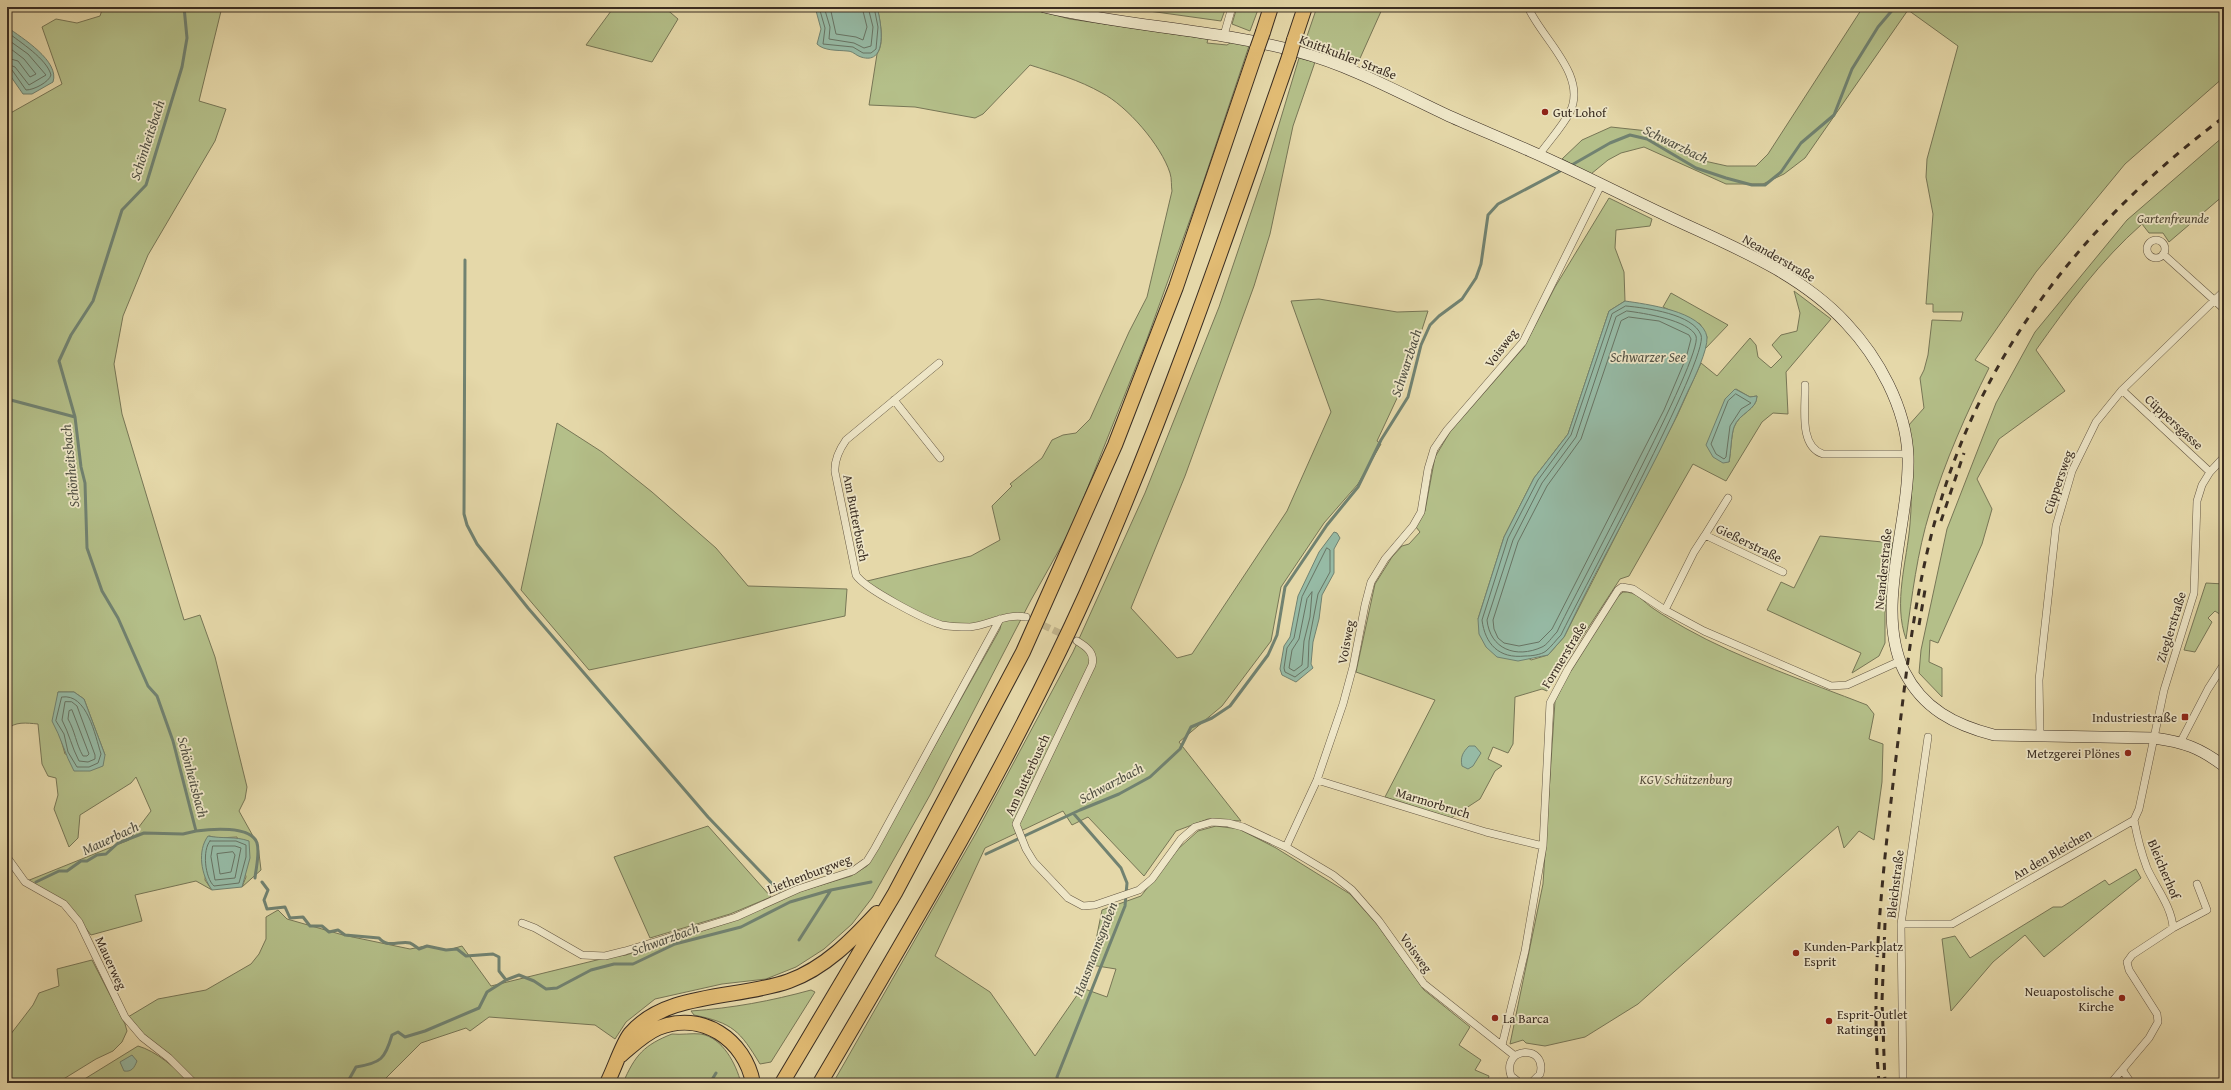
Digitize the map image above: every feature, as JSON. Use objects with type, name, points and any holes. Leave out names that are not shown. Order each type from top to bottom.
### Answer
[{"type":"highway","points":[[782,1083],[895,893],[1023,652],[1115,445],[1176,287],[1271,7]]},
{"type":"highway","points":[[820,1083],[956,849],[1016,737],[1086,593],[1181,364],[1289,57],[1305,7]]},
{"type":"highway","points":[[608,1083],[624,1042],[635,1029],[648,1018],[670,1007],[766,989],[791,981],[811,971],[849,943],[895,893]]},
{"type":"highway","points":[[620,1055],[643,1037],[659,1028],[680,1022],[702,1025],[718,1031],[736,1046],[748,1066],[753,1083]]},
{"type":"street","name":"Knittkuhler Straße","points":[[1044,7],[1107,19],[1248,39],[1320,59],[1356,73],[1558,164]]},
{"type":"street","points":[[1224,35],[1232,7]]},
{"type":"street","points":[[1528,7],[1563,61],[1572,87],[1570,111],[1539,155]]},
{"type":"street","name":"Neanderstraße","points":[[1558,164],[1749,254],[1804,287],[1846,322],[1879,365],[1896,401],[1908,454],[1892,613],[1893,639],[1900,661]]},
{"type":"street","name":"Voisweg","points":[[1515,1056],[1424,984],[1379,921],[1352,890],[1333,875],[1286,847],[1317,780],[1343,704],[1353,667],[1364,605],[1371,582],[1385,559],[1413,526],[1421,512],[1428,469],[1434,449],[1447,430],[1523,342],[1601,185]]},
{"type":"street","points":[[2163,254],[2224,309]]},
{"type":"street","name":"Cüppersweg","points":[[2040,735],[2039,680],[2056,526],[2072,472],[2083,445],[2096,422],[2122,390],[2213,300],[2224,291]]},
{"type":"street","name":"Am Butterbusch","points":[[939,363],[846,440],[835,463],[836,480],[856,575],[859,580],[875,591],[935,623],[955,627],[969,627],[1016,615],[1026,617]]},
{"type":"street","points":[[1805,385],[1807,439],[1813,450],[1823,454],[1908,454]]},
{"type":"street","name":"Cüppersgasse","points":[[2122,390],[2210,472]]},
{"type":"street","points":[[894,400],[940,458]]},
{"type":"street","name":"Zieglerstraße","points":[[2154,738],[2164,690],[2194,593],[2197,501],[2202,485],[2210,472],[2224,457]]},
{"type":"street","name":"Gießerstraße","points":[[1665,610],[1694,552],[1728,498]]},
{"type":"street","name":"Gießerstraße","points":[[1705,535],[1783,572]]},
{"type":"street","name":"Formerstraße","points":[[1502,1045],[1524,951],[1543,846],[1550,703],[1555,690],[1615,595],[1622,587],[1633,589],[1665,610],[1704,631],[1831,686],[1847,685],[1900,661]]},
{"type":"street","name":"Liethenburgweg","points":[[522,923],[535,928],[582,955],[605,956],[637,948],[736,917],[798,889],[860,867],[867,861],[875,848],[1000,619]]},
{"type":"street","name":"Am Butterbusch","points":[[1077,641],[1090,651],[1093,660],[1092,665],[1017,818],[1018,830],[1026,849],[1044,873],[1074,903],[1083,906],[1094,905],[1139,890],[1152,879],[1181,839],[1194,827],[1212,822],[1228,823],[1243,827],[1286,847]]},
{"type":"street","points":[[1900,661],[1919,695],[1930,707],[1946,718],[1974,730],[1994,735],[2154,738],[2181,741],[2194,747],[2224,766]]},
{"type":"street","points":[[2181,741],[2208,689],[2224,664]]},
{"type":"street","name":"Bleichstraße","points":[[1904,1083],[1902,924],[1928,737]]},
{"type":"street","points":[[2134,820],[2139,809],[2154,738]]},
{"type":"street","name":"Marmorbruch","points":[[1317,780],[1486,832],[1543,846]]},
{"type":"street","name":"An den Bleichen","points":[[1902,924],[1952,924],[2134,820]]},
{"type":"street","name":"Bleicherhof","points":[[2134,820],[2139,845],[2147,867],[2170,915],[2173,928]]},
{"type":"street","name":"Mauerweg","points":[[7,857],[25,882],[64,904],[79,922],[125,1017],[142,1037],[169,1058],[194,1083]]},
{"type":"street","name":"Bleicherhof","points":[[2111,1083],[2123,1071],[2149,1038],[2158,1022],[2157,1014],[2130,970],[2127,962],[2132,955],[2173,928],[2207,910],[2197,884]]},
{"type":"street","points":[[1515,1082],[1511,1076],[1509,1065],[1515,1056],[1524,1052],[1530,1052],[1538,1058],[1542,1069],[1540,1081],[1531,1083]]},
{"type":"street","points":[[2123,1071],[2131,1083]]},
{"type":"green space","points":[[103,7],[222,7],[199,101],[226,109],[215,141],[148,255],[123,316],[114,364],[122,414],[184,620],[200,615],[215,657],[247,787],[245,799],[239,811],[258,845],[261,870],[242,887],[246,877],[237,837],[218,838],[209,836],[205,880],[212,890],[196,881],[135,895],[142,921],[91,935],[65,901],[27,881],[129,840],[151,811],[136,777],[131,783],[80,815],[78,838],[69,847],[54,809],[58,795],[56,778],[48,776],[42,764],[38,724],[17,724],[13,725],[7,730],[7,115],[62,84],[42,27],[56,19],[77,23],[100,16]],"holes":[[[58,692],[74,692],[84,699],[105,755],[65,754],[60,736]]]},
{"type":"green space","points":[[614,7],[664,7],[678,19],[652,62],[586,45]]},
{"type":"green space","points":[[877,7],[1024,7],[1070,19],[1208,39],[1207,43],[1227,45],[1233,41],[1250,43],[1201,189],[1147,339],[1072,527],[1031,600],[930,795],[872,898],[852,924],[824,949],[796,967],[766,979],[722,984],[655,999],[626,1022],[615,1039],[595,1025],[489,1017],[470,1031],[466,1028],[421,1043],[381,1083],[197,1083],[145,1036],[128,1017],[158,999],[206,990],[251,964],[259,954],[266,939],[266,917],[278,910],[287,919],[343,935],[410,949],[426,946],[448,950],[462,946],[491,986],[605,958],[626,955],[736,920],[792,894],[851,876],[867,866],[1000,629],[1003,616],[970,625],[935,622],[863,582],[971,556],[1000,540],[992,506],[1012,486],[1010,484],[1042,458],[1052,440],[1063,435],[1076,433],[1090,419],[1129,332],[1147,297],[1172,191],[1170,173],[1166,162],[1142,127],[1122,107],[1112,99],[1085,84],[1030,65],[983,114],[975,118],[915,107],[869,105],[877,54],[881,44]]},
{"type":"green space","points":[[1120,7],[1226,7],[1221,21]]},
{"type":"green space","points":[[1237,7],[1259,7],[1250,31],[1232,24]]},
{"type":"green space","points":[[1317,7],[1383,7],[1357,65],[1304,45]]},
{"type":"green space","points":[[1863,7],[2224,7],[2224,77],[2125,164],[2036,272],[1975,360],[1989,368],[1956,438],[1942,474],[1925,527],[1918,559],[1906,639],[1902,625],[1901,597],[1911,512],[1911,475],[1908,426],[1924,408],[1920,378],[1928,355],[1932,320],[1961,321],[1963,312],[1933,312],[1933,304],[1926,304],[1933,214],[1926,177],[1927,159],[1958,46],[1908,10],[1805,158],[1784,174],[1763,184],[1726,184],[1644,147],[1621,153],[1608,160],[1591,174],[1562,159],[1582,140],[1611,127],[1648,131],[1700,160],[1727,166],[1756,166],[1768,154]]},
{"type":"green space","points":[[1299,58],[1315,62],[1293,126],[1270,234],[1254,286],[1185,476],[1131,608],[1177,658],[1192,654],[1287,511],[1331,412],[1291,301],[1319,299],[1397,312],[1428,311],[1406,379],[1377,441],[1381,444],[1358,484],[1324,523],[1281,587],[1271,641],[1222,706],[1179,742],[1241,821],[1208,819],[1176,831],[1144,876],[1088,817],[1072,825],[1063,811],[985,848],[935,956],[990,992],[1035,1056],[1082,988],[1107,997],[1116,969],[1091,965],[1102,910],[1141,896],[1178,849],[1198,831],[1216,826],[1239,829],[1276,848],[1350,894],[1376,923],[1424,990],[1470,1027],[1459,1045],[1481,1060],[1475,1070],[1489,1076],[1487,1083],[833,1083],[976,833],[1073,652],[1145,493],[1219,307],[1265,171]]},
{"type":"green space","name":"Gartenfreunde","points":[[2224,136],[2224,195],[2169,242],[2163,233],[2149,233],[2142,224],[2098,268],[2036,350],[2065,391],[1999,439],[1977,479],[1992,509],[1982,544],[1938,643],[1930,640],[1929,662],[1942,668],[1942,697],[1919,673],[1921,650],[1947,529],[1996,403],[2035,332],[2127,220]]},
{"type":"green space","points":[[1609,198],[1652,219],[1650,226],[1616,230],[1615,248],[1624,272],[1625,301],[1609,311],[1568,434],[1534,478],[1504,537],[1478,619],[1531,660],[1548,655],[1564,637],[1677,416],[1701,363],[1717,376],[1750,338],[1756,345],[1758,357],[1771,368],[1782,357],[1772,345],[1781,335],[1797,331],[1800,313],[1794,291],[1831,319],[1786,372],[1788,414],[1773,413],[1762,422],[1726,481],[1693,464],[1629,576],[1620,579],[1547,691],[1542,689],[1515,697],[1513,744],[1508,753],[1493,747],[1488,759],[1502,766],[1495,771],[1480,799],[1451,818],[1385,797],[1435,700],[1356,672],[1375,584],[1392,557],[1402,546],[1409,544],[1420,532],[1416,527],[1425,511],[1435,457],[1450,432],[1524,347],[1555,287]],"holes":[[[1736,389],[1750,397],[1757,396],[1754,405],[1736,422],[1732,435],[1729,462],[1721,432],[1720,415],[1723,406]]]},
{"type":"green space","points":[[1671,293],[1728,325],[1704,350],[1707,337],[1700,324],[1663,307]]},
{"type":"green space","points":[[557,423],[602,452],[652,492],[716,548],[748,586],[847,589],[845,616],[589,670],[521,590]]},
{"type":"green space","points":[[1820,536],[1893,543],[1885,613],[1885,643],[1879,656],[1852,673],[1861,653],[1767,610],[1781,582],[1794,588]]},
{"type":"green space","points":[[2206,583],[2224,584],[2224,612],[2221,615],[2215,611],[2208,618],[2212,622],[2195,652],[2184,650]]},
{"type":"green space","name":"KGV Schützenburg","points":[[1623,592],[1636,595],[1650,606],[1685,628],[1728,650],[1774,670],[1867,705],[1874,714],[1869,739],[1883,744],[1882,782],[1874,840],[1859,831],[1844,848],[1838,826],[1638,1004],[1585,1037],[1545,1046],[1526,1043],[1523,1040],[1510,1044],[1543,884],[1555,701],[1570,672],[1616,598]]},
{"type":"green space","points":[[708,826],[771,897],[730,914],[650,938],[614,857]]},
{"type":"green space","points":[[2136,869],[2141,878],[2044,957],[2025,935],[1993,962],[1951,1011],[1942,939],[1955,936],[1970,958],[2053,907],[2062,907],[2105,880],[2109,885]]},
{"type":"green space","points":[[92,960],[125,1024],[127,1031],[122,1042],[113,1051],[96,1059],[57,1083],[7,1083],[7,1039],[33,1005],[39,993],[59,986],[57,969]]},
{"type":"green space","points":[[811,990],[815,992],[771,1062],[760,1064],[741,1036],[734,1030],[718,1021],[694,1015],[691,1011],[752,1004]]},
{"type":"green space","points":[[672,1034],[701,1034],[709,1036],[722,1046],[732,1060],[741,1083],[623,1083],[636,1058],[647,1047],[654,1042]]},
{"type":"green space","points":[[138,1046],[145,1048],[165,1061],[189,1083],[78,1083]]},
{"type":"water","points":[[815,7],[877,7],[880,22],[881,41],[876,55],[870,58],[861,57],[851,52],[823,48],[817,44],[821,29]]},
{"type":"water","points":[[7,27],[30,44],[45,58],[51,66],[54,74],[53,82],[32,94],[23,94],[7,71]]},
{"type":"water","name":"Schwarzer See","points":[[1625,301],[1672,310],[1695,321],[1703,328],[1707,337],[1703,357],[1674,422],[1564,637],[1548,655],[1518,661],[1497,657],[1486,647],[1479,634],[1478,619],[1504,537],[1534,478],[1568,434],[1609,311]]},
{"type":"water","points":[[1735,389],[1750,397],[1757,396],[1754,405],[1736,422],[1733,431],[1729,462],[1723,463],[1713,457],[1706,445],[1725,399]]},
{"type":"water","points":[[1334,532],[1337,533],[1340,538],[1334,549],[1334,573],[1322,595],[1319,619],[1313,642],[1311,664],[1313,668],[1296,682],[1282,675],[1280,669],[1284,646],[1290,637],[1298,596],[1319,552]]},
{"type":"water","points":[[58,692],[74,692],[84,699],[105,755],[103,766],[90,771],[74,771],[52,721]]},
{"type":"water","points":[[1469,746],[1475,746],[1481,753],[1473,766],[1468,769],[1462,766],[1461,760]]},
{"type":"water","points":[[208,836],[249,841],[250,858],[242,887],[212,890],[208,884],[203,870],[202,849]]},
{"type":"water","points":[[132,1055],[137,1061],[135,1066],[131,1070],[124,1071],[120,1062]]},
{"type":"waterway","name":"Schönheitsbach","points":[[184,7],[187,38],[182,67],[146,185],[122,210],[93,301],[71,335],[59,361],[75,417],[81,467],[85,483],[87,548],[102,591],[118,618],[148,686],[157,696],[173,741],[196,831],[220,829],[230,830],[247,833],[253,837],[257,843],[258,851],[255,878]]},
{"type":"waterway","name":"Schwarzbach","points":[[1570,166],[1610,143],[1630,135],[1647,139],[1696,168],[1752,185],[1765,185],[1781,172],[1801,143],[1834,115],[1852,69],[1878,27],[1895,7]]},
{"type":"waterway","name":"Schwarzbach","points":[[986,854],[1080,810],[1119,794],[1150,777],[1180,749],[1191,727],[1212,718],[1230,706],[1268,655],[1277,635],[1285,587],[1327,525],[1358,487],[1381,440],[1408,397],[1421,345],[1430,325],[1439,316],[1462,299],[1476,278],[1481,264],[1488,215],[1498,204],[1564,169]]},
{"type":"waterway","points":[[465,260],[464,514],[467,525],[477,544],[528,608],[708,817],[779,891]]},
{"type":"waterway","points":[[7,399],[75,417]]},
{"type":"waterway","name":"Hausmannsgraben","points":[[1058,1083],[1057,1077],[1125,906],[1127,883],[1121,868],[1074,814]]},
{"type":"waterway","name":"Mauerbach","points":[[36,882],[59,871],[67,871],[81,861],[87,861],[97,855],[106,854],[118,843],[144,833],[183,834],[196,831]]},
{"type":"waterway","name":"Schönheitsbach","points":[[262,882],[268,890],[264,900],[267,909],[285,907],[290,918],[303,917],[310,926],[322,926],[329,932],[338,930],[345,935],[379,938],[390,944],[406,942],[419,949],[427,946],[446,950],[457,949],[466,956],[493,954],[499,957],[499,971],[506,980]]},
{"type":"waterway","name":"Schwarzbach","points":[[347,1083],[356,1067],[371,1064],[384,1055],[392,1035],[398,1032],[405,1037],[425,1031],[479,1008],[487,992],[506,980],[519,975],[534,981],[546,989],[557,988],[591,970],[614,964],[633,964],[675,944],[741,927],[790,902],[831,890],[871,882]]},
{"type":"waterway","points":[[799,940],[831,890]]},
{"type":"waterway","points":[[710,1083],[716,1073]]},
{"type":"tunnel","points":[[1034,621],[1077,641]]},
{"type":"railway","points":[[1879,1083],[1876,1004],[1879,924],[1886,845],[1902,704],[1915,612],[1927,551],[1955,460],[1980,401],[2010,347],[2045,295],[2084,246],[2127,200],[2174,157],[2224,117]]},
{"type":"railway","points":[[1941,521],[1964,453]]},
{"type":"railway","points":[[1919,625],[1925,590]]},
{"type":"railway","points":[[1885,923],[1882,1001],[1885,1083]]},
{"type":"place","name":"Gut Lohof","points":[[1545,112]]},
{"type":"place","name":"Industriestraße","points":[[2185,717]]},
{"type":"place","name":"Metzgerei Plönes","points":[[2128,753]]},
{"type":"place","name":"Kunden-Parkplatz Esprit","points":[[1796,953]]},
{"type":"place","name":"Neuapostolische Kirche","points":[[2122,998]]},
{"type":"place","name":"La Barca","points":[[1495,1018]]},
{"type":"place","name":"Esprit-Outlet Ratingen","points":[[1829,1021]]}]
